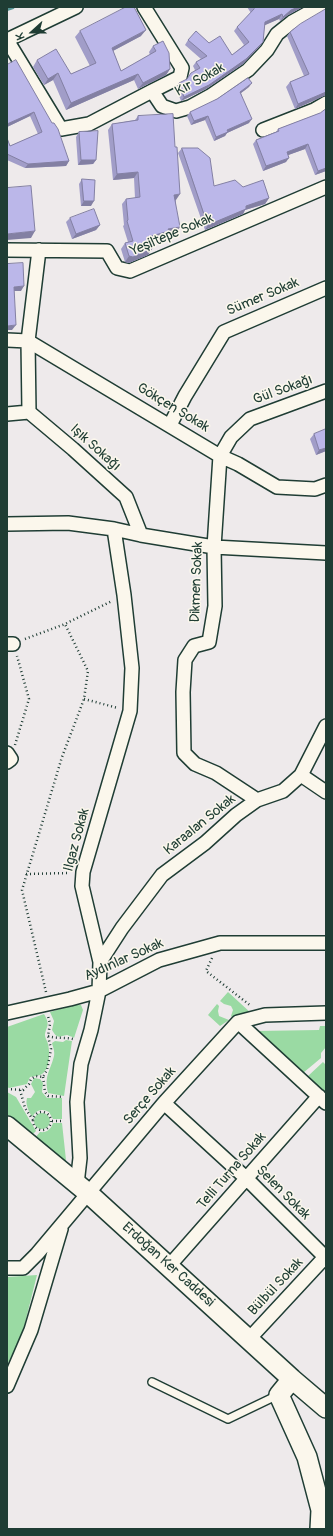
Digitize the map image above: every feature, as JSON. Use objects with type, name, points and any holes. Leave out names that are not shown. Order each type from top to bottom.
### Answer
[{"type":"main road","name":"Erdoğan Ker Caddesi","points":[[7,1126],[83,1188],[292,1379],[326,1408]]},
{"type":"main road","points":[[292,1379],[279,1395],[307,1457],[321,1510],[320,1529]]},
{"type":"street","points":[[76,7],[7,40],[61,129],[90,124],[180,76],[182,68],[144,7]]},
{"type":"street","name":"Kır Sokak","points":[[152,92],[162,106],[176,111],[210,96],[248,70],[267,50],[277,34],[292,22],[319,7]]},
{"type":"street","points":[[263,130],[314,110],[326,103]]},
{"type":"street","name":"Yeşiltepe Sokak","points":[[7,250],[107,251],[117,268],[130,271],[326,187]]},
{"type":"street","points":[[7,414],[29,412],[28,341],[39,250]]},
{"type":"street","name":"Sümer Sokak","points":[[170,425],[185,396],[224,332],[326,288]]},
{"type":"street","name":"Gökçen Sokak","points":[[7,340],[28,341],[220,456],[238,464],[277,487],[316,489],[326,485]]},
{"type":"street","name":"Gül Sokağı","points":[[220,456],[231,437],[250,418],[326,391]]},
{"type":"street","name":"Işık Sokağı","points":[[29,412],[126,497],[141,535]]},
{"type":"street","name":"Dikmen Sokak","points":[[220,456],[214,547],[215,606],[209,642],[194,646],[185,660],[183,692],[184,753],[195,764],[216,774],[257,800]]},
{"type":"street","points":[[7,524],[68,523],[114,528],[141,535],[214,547],[326,553]]},
{"type":"street","name":"Ilgaz Sokak","points":[[83,1188],[77,1102],[81,1064],[98,991],[100,962],[82,886],[83,872],[130,711],[132,668],[124,595],[114,528]]},
{"type":"street","name":"Karaalan Sokak","points":[[100,962],[122,928],[162,875],[205,843],[236,815],[257,800],[283,791],[301,775],[326,726]]},
{"type":"street","points":[[301,775],[326,792]]},
{"type":"street","name":"Aydınlar Sokak","points":[[7,1013],[48,1009],[98,991],[159,960],[220,943],[326,943]]},
{"type":"street","points":[[238,1022],[265,1015],[326,1013]]},
{"type":"street","points":[[238,1022],[322,1099]]},
{"type":"street","name":"Serçe Sokak","points":[[7,1268],[23,1268],[63,1223],[83,1188],[238,1022]]},
{"type":"street","name":"Telli Turna Sokak","points":[[169,1266],[247,1179],[322,1099]]},
{"type":"street","name":"Selen Sokak","points":[[164,1103],[247,1179],[326,1257]]},
{"type":"street","points":[[7,1386],[31,1330],[63,1223]]},
{"type":"street","name":"Bülbül Sokak","points":[[249,1339],[326,1257]]},
{"type":"lane","points":[[152,1382],[228,1419],[279,1395]]},
{"type":"path","points":[[8,758],[29,699],[10,644],[65,624],[124,595]]},
{"type":"path","points":[[63,1097],[48,1096],[45,1092],[43,1077],[47,1070],[50,1058],[51,1043],[48,1036],[50,1024],[22,890],[62,757],[84,699],[88,672],[65,624]]},
{"type":"path","points":[[84,699],[130,711]]},
{"type":"path","points":[[26,874],[83,872]]},
{"type":"path","points":[[220,943],[206,971],[265,1015]]},
{"type":"path","points":[[48,1036],[57,1039],[73,1039]]},
{"type":"path","points":[[7,1090],[23,1090],[29,1084],[31,1079],[36,1076],[43,1077]]},
{"type":"path","points":[[20,1090],[25,1108],[33,1120],[36,1129],[42,1131],[50,1127],[52,1121],[49,1115],[44,1112],[36,1114],[33,1120]]},
{"type":"path","points":[[52,1121],[62,1121]]},
{"type":"green space","points":[[228,992],[251,1013],[233,1018],[231,1016],[233,1010],[231,1006],[220,1001]]},
{"type":"green space","points":[[217,1004],[219,1006],[219,1016],[229,1020],[220,1026],[208,1015]]},
{"type":"green space","points":[[74,1005],[81,1005],[83,1010],[74,1038],[67,1035],[57,1036],[52,1030],[54,1021],[50,1012]]},
{"type":"green space","points":[[44,1014],[48,1024],[45,1035],[49,1051],[47,1068],[41,1075],[30,1077],[27,1084],[9,1088],[7,1087],[7,1027]]},
{"type":"green space","points":[[320,1026],[326,1026],[326,1047],[321,1053],[321,1058],[303,1073],[256,1031],[319,1030]]},
{"type":"green space","points":[[66,1040],[72,1041],[64,1096],[48,1093],[47,1082],[54,1054],[52,1043],[55,1041],[63,1042]]},
{"type":"green space","points":[[323,1062],[326,1065],[326,1091],[324,1093],[307,1077]]},
{"type":"green space","points":[[34,1078],[40,1079],[43,1083],[42,1092],[47,1098],[62,1098],[62,1119],[53,1119],[49,1112],[44,1110],[37,1111],[32,1117],[28,1108],[27,1098],[31,1098],[35,1092],[31,1084]]},
{"type":"green space","points":[[7,1092],[16,1097],[36,1131],[31,1136],[7,1114]]},
{"type":"green space","points":[[42,1113],[49,1118],[50,1121],[45,1128],[42,1129],[35,1124],[34,1121],[39,1114]]},
{"type":"green space","points":[[53,1123],[62,1123],[66,1160],[62,1164],[34,1139],[40,1132],[45,1132],[48,1130]]},
{"type":"green space","points":[[37,1275],[22,1335],[7,1365],[7,1277]]},
{"type":"building","points":[[126,7],[134,7],[146,30],[112,48],[121,71],[156,51],[153,46],[163,41],[169,53],[170,69],[143,83],[138,74],[71,103],[58,73],[48,79],[37,60],[56,49],[71,74],[96,63],[80,31]]},
{"type":"building","points":[[253,7],[298,7],[291,10],[283,17],[282,14],[265,22],[263,42],[246,59],[209,85],[184,97],[179,83],[187,79],[191,73],[200,68],[196,62],[207,56],[188,40],[196,31],[209,43],[220,36],[232,55],[249,42],[237,27],[254,9]]},
{"type":"building","points":[[326,9],[326,92],[298,104],[290,82],[309,74],[290,32],[300,24]]},
{"type":"building","points":[[16,60],[52,123],[54,123],[58,129],[69,161],[28,164],[7,154],[7,138],[10,146],[42,132],[34,112],[7,124],[7,65]]},
{"type":"building","points":[[248,78],[252,83],[240,92],[252,119],[227,130],[228,132],[216,137],[208,116],[194,121],[190,112],[217,99]]},
{"type":"building","points":[[326,109],[326,168],[318,171],[308,144],[287,152],[289,158],[266,166],[256,140],[279,131],[278,129],[320,113]]},
{"type":"building","points":[[173,114],[180,194],[174,195],[180,227],[168,229],[169,231],[148,237],[152,249],[133,257],[129,256],[125,243],[133,241],[127,221],[126,199],[140,197],[138,172],[117,174],[112,124],[138,120],[138,116]]},
{"type":"building","points":[[98,131],[96,160],[81,160],[79,132]]},
{"type":"building","points":[[182,148],[198,148],[210,158],[214,186],[235,180],[243,187],[263,180],[269,198],[246,206],[246,209],[208,225]]},
{"type":"building","points":[[82,179],[95,180],[94,201],[84,201]]},
{"type":"building","points":[[31,186],[35,231],[7,234],[7,188]]},
{"type":"building","points":[[94,209],[100,225],[76,234],[70,218]]},
{"type":"building","points":[[23,263],[24,286],[14,287],[16,325],[7,326],[7,264]]},
{"type":"building","points":[[326,429],[326,448],[319,450],[314,434]]},
{"type":"waterway","points":[[7,9],[13,7]]}]
